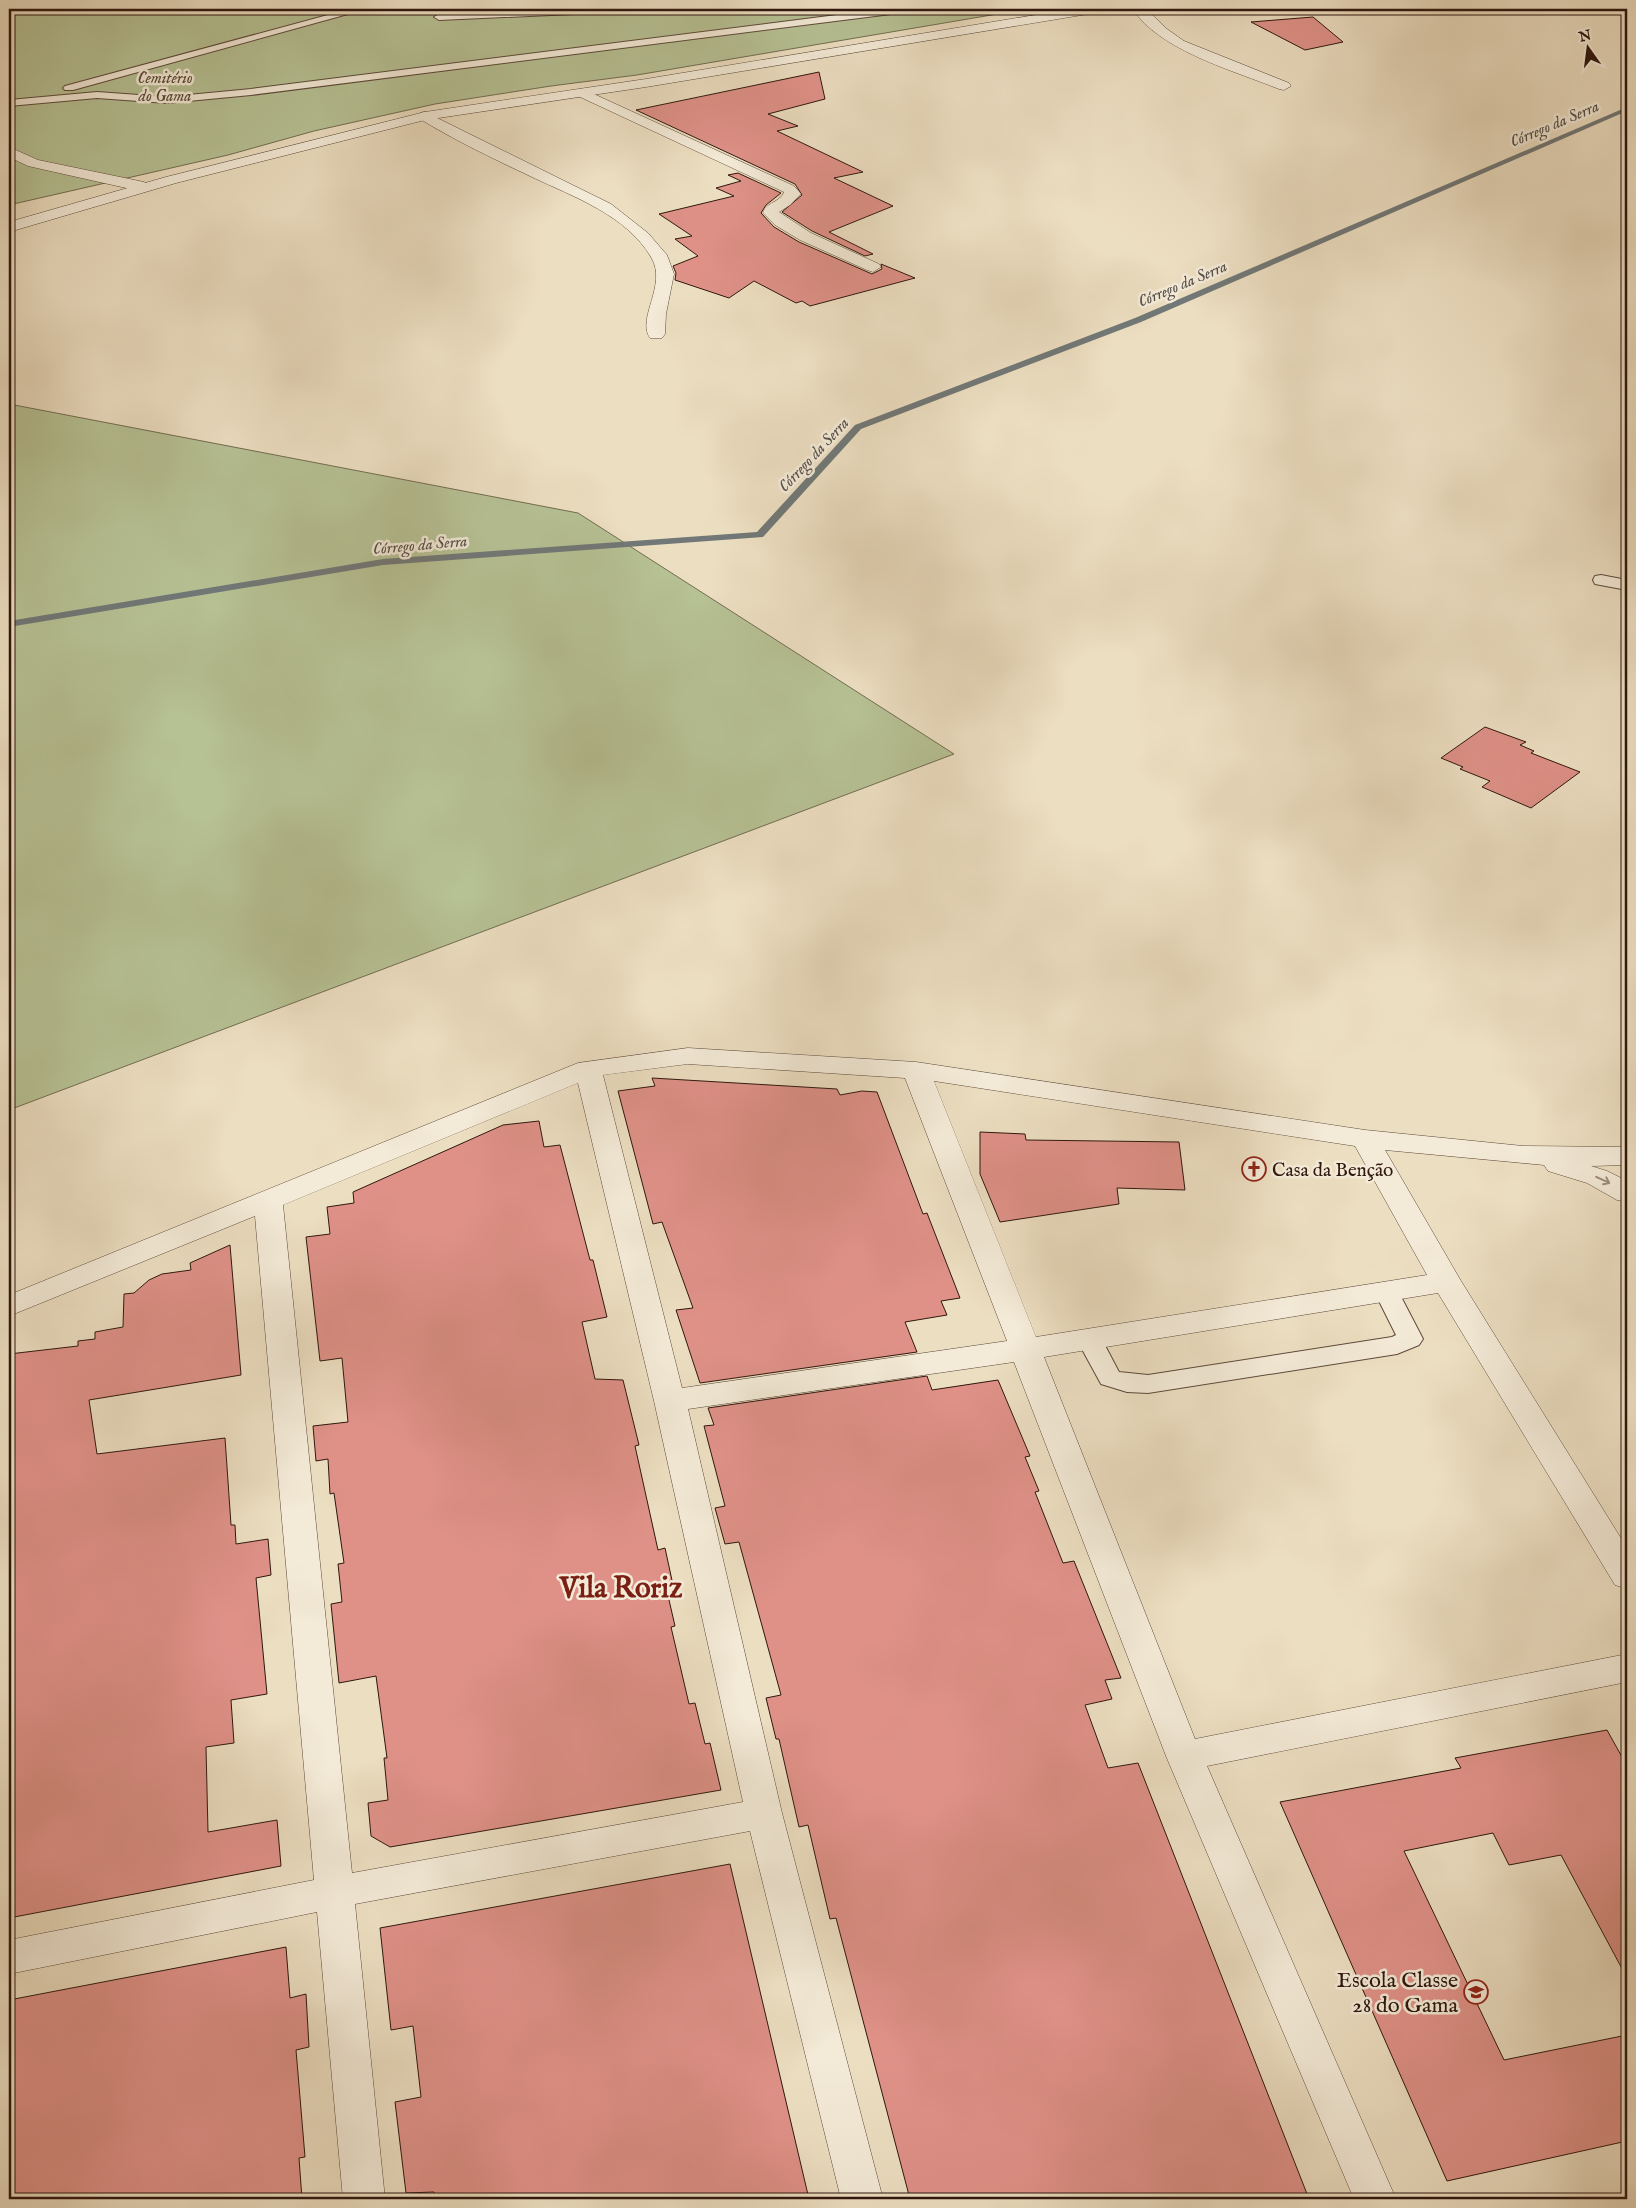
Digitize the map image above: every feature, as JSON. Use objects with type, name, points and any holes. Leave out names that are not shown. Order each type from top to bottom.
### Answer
[{"type":"street","points":[[9,227],[144,187],[425,116],[583,93],[1094,9]]},
{"type":"street","points":[[1139,9],[1162,32],[1179,44],[1284,86]]},
{"type":"street","points":[[583,93],[754,171],[789,189],[793,194],[792,197],[772,209],[771,213],[776,218],[804,235],[873,267]]},
{"type":"street","points":[[425,116],[456,134],[606,207],[627,221],[654,250],[663,264],[666,275],[657,314],[656,334]]},
{"type":"street","points":[[9,151],[33,163],[144,187]]},
{"type":"street","points":[[9,1306],[588,1069],[688,1056],[916,1070],[1365,1138],[1524,1155],[1627,1156]]},
{"type":"street","points":[[588,1069],[670,1401],[764,1813],[862,2199]]},
{"type":"street","points":[[916,1070],[1184,1756],[1375,2199]]},
{"type":"street","points":[[1365,1138],[1446,1282],[1627,1576]]},
{"type":"street","points":[[1524,1155],[1597,1177],[1627,1193]]},
{"type":"street","points":[[268,1199],[364,2199]]},
{"type":"street","points":[[670,1401],[1090,1340],[1446,1282]]},
{"type":"street","points":[[1184,1756],[1627,1668]]},
{"type":"street","points":[[9,1957],[334,1892],[764,1813]]},
{"type":"lane","points":[[33,101],[98,79],[361,9]]},
{"type":"lane","points":[[439,17],[617,9]]},
{"type":"lane","points":[[9,103],[97,95],[167,100],[251,92],[906,9]]},
{"type":"lane","points":[[770,14],[779,24]]},
{"type":"lane","points":[[1600,580],[1627,585]]},
{"type":"lane","points":[[1090,1340],[1110,1378],[1128,1383],[1148,1384],[1397,1345],[1410,1339],[1387,1293]]},
{"type":"green space","name":"Cemitério do Gama","points":[[9,9],[1027,9],[637,75],[435,104],[314,131],[228,155],[9,205]]},
{"type":"green space","points":[[9,404],[578,513],[954,754],[9,1110]]},
{"type":"building","points":[[1313,17],[1343,42],[1305,50],[1251,22]]},
{"type":"building","points":[[819,72],[825,99],[768,114],[798,126],[777,131],[863,172],[834,178],[893,206],[829,232],[873,254],[865,256],[812,231],[782,212],[802,195],[795,184],[636,110]]},
{"type":"building","points":[[738,173],[781,193],[766,205],[761,213],[774,227],[799,242],[872,274],[882,269],[881,264],[915,278],[810,306],[802,301],[796,303],[754,281],[729,298],[675,280],[676,273],[673,266],[698,256],[675,239],[692,236],[659,214],[734,196],[716,188],[741,181],[728,175]]},
{"type":"building","points":[[1485,727],[1526,742],[1520,745],[1534,751],[1531,753],[1580,772],[1531,808],[1482,787],[1490,781],[1460,769],[1463,767],[1441,758]]},
{"type":"building","points":[[652,1078],[837,1089],[840,1095],[862,1091],[877,1092],[923,1214],[927,1213],[960,1298],[941,1301],[947,1315],[905,1322],[917,1352],[700,1383],[676,1310],[693,1308],[662,1222],[653,1224],[618,1091],[655,1086]]},
{"type":"building","points":[[539,1121],[544,1147],[560,1145],[590,1260],[593,1260],[607,1317],[582,1322],[595,1379],[623,1380],[639,1445],[635,1446],[658,1550],[665,1548],[673,1585],[666,1587],[675,1626],[671,1627],[689,1704],[695,1703],[705,1744],[710,1743],[721,1790],[390,1847],[371,1836],[368,1803],[388,1800],[384,1758],[387,1758],[376,1676],[339,1683],[331,1604],[342,1602],[338,1564],[344,1563],[334,1493],[330,1494],[328,1459],[316,1461],[313,1426],[348,1422],[342,1358],[320,1361],[306,1237],[330,1234],[327,1207],[354,1203],[353,1192],[503,1125]]},
{"type":"building","points":[[980,1132],[1025,1134],[1026,1140],[1179,1142],[1185,1190],[1117,1188],[1119,1204],[1000,1222],[980,1174]]},
{"type":"building","points":[[230,1245],[241,1375],[89,1400],[97,1454],[225,1438],[231,1525],[235,1525],[236,1544],[268,1539],[271,1575],[256,1578],[267,1694],[231,1700],[234,1743],[206,1747],[208,1832],[277,1820],[281,1866],[9,1918],[9,1354],[78,1346],[78,1341],[95,1339],[95,1332],[123,1327],[124,1294],[134,1293],[149,1280],[162,1274],[191,1270],[190,1263]]},
{"type":"building","points":[[927,1376],[932,1390],[998,1380],[1030,1456],[1025,1457],[1039,1491],[1035,1492],[1063,1563],[1074,1561],[1121,1678],[1105,1680],[1112,1699],[1085,1705],[1108,1768],[1138,1763],[1309,2199],[910,2199],[836,1918],[830,1919],[808,1825],[799,1827],[779,1739],[776,1739],[766,1698],[781,1695],[739,1542],[725,1544],[715,1508],[725,1506],[704,1426],[714,1425],[708,1408]]},
{"type":"building","points":[[1607,1730],[1627,1766],[1627,1978],[1561,1855],[1509,1865],[1493,1833],[1404,1851],[1504,2060],[1627,2035],[1627,2141],[1447,2181],[1280,1802],[1461,1768],[1455,1758]]},
{"type":"building","points":[[730,1864],[809,2199],[435,2199],[434,2192],[406,2193],[395,2102],[421,2097],[413,2026],[391,2030],[380,1928]]},
{"type":"building","points":[[286,1947],[290,1998],[306,1994],[309,2047],[296,2050],[305,2157],[299,2158],[302,2199],[9,2199],[9,2000]]},
{"type":"waterway","name":"Córrego da Serra","points":[[9,624],[383,562],[760,535],[858,427],[1138,320],[1627,109]]},
{"type":"place","name":"Casa da Benção","points":[[1254,1169]]},
{"type":"place","name":"Escola Classe 28 do Gama","points":[[1476,1992]]},
{"type":"district","name":"Vila Roriz","points":[[621,1587]]}]
